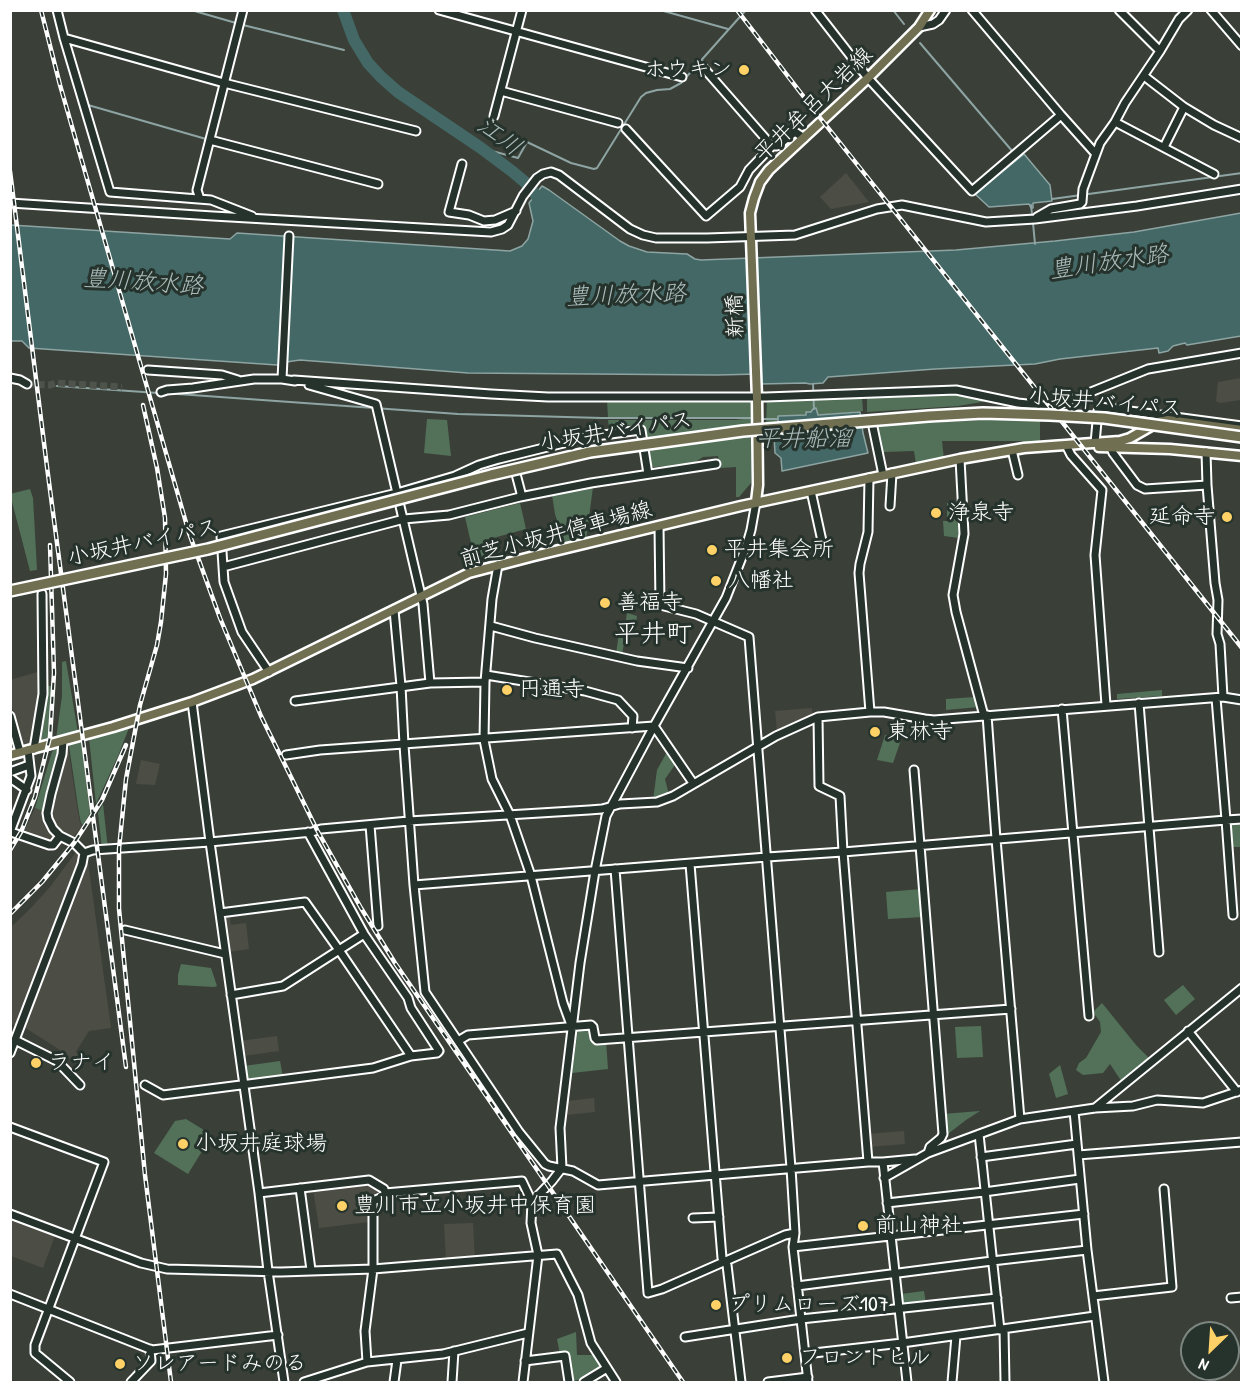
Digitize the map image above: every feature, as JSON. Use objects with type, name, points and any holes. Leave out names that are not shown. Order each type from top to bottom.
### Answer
[{"type":"highway","name":"小坂井バイパス","points":[[10,591],[208,549],[491,475],[579,455],[743,431],[983,413],[1104,418],[1242,437]]},
{"type":"main road","name":"平井牟呂大岩線","points":[[752,238],[750,213],[760,182],[769,170],[868,78],[919,27],[930,10]]},
{"type":"main road","name":"新橋","points":[[752,238],[757,395]]},
{"type":"main road","points":[[756,502],[758,485],[757,395]]},
{"type":"main road","name":"前芝小坂井停車場線","points":[[10,755],[192,702],[253,679],[469,573],[498,565],[756,502],[960,459],[1012,450],[1120,441],[1131,438],[1158,422],[1168,420],[1242,430]]},
{"type":"main road","name":"前芝小坂井停車場線","points":[[1066,446],[1170,449],[1242,456]]},
{"type":"street","points":[[57,10],[110,192],[210,200],[260,219]]},
{"type":"street","points":[[200,199],[197,190],[243,10]]},
{"type":"street","points":[[439,10],[682,77]]},
{"type":"street","points":[[494,116],[522,10]]},
{"type":"street","points":[[815,10],[868,78],[972,191],[1061,115]]},
{"type":"street","points":[[919,27],[933,24],[946,10]]},
{"type":"street","points":[[972,10],[1095,153]]},
{"type":"street","points":[[1119,10],[1160,51]]},
{"type":"street","points":[[1035,219],[1051,210],[1080,204],[1100,142],[1179,19],[1188,10]]},
{"type":"street","points":[[1211,10],[1242,46]]},
{"type":"street","points":[[64,38],[224,83],[417,131]]},
{"type":"street","points":[[702,66],[772,146]]},
{"type":"street","points":[[1144,76],[1214,125],[1242,138]]},
{"type":"street","points":[[501,91],[618,123]]},
{"type":"street","points":[[1164,147],[1184,106]]},
{"type":"street","points":[[1114,122],[1214,174]]},
{"type":"street","points":[[626,129],[706,216],[740,187],[749,170],[772,146],[777,146],[795,132],[804,138]]},
{"type":"street","points":[[210,141],[378,184]]},
{"type":"street","points":[[462,165],[449,212],[468,215],[484,221],[495,220],[516,211]]},
{"type":"street","points":[[10,203],[491,232],[508,225],[523,196],[537,178],[551,172],[559,175],[630,229],[643,235],[657,238],[752,238],[795,235],[877,208],[902,205],[986,222],[1035,219],[1137,206],[1242,189]]},
{"type":"street","points":[[282,377],[289,236]]},
{"type":"street","points":[[294,380],[548,397],[956,390],[1018,403],[1045,406],[1061,404],[1148,369],[1242,353]]},
{"type":"street","points":[[148,370],[222,375],[239,381]]},
{"type":"street","points":[[161,392],[282,377],[376,405],[423,604],[430,683]]},
{"type":"street","points":[[10,378],[27,384]]},
{"type":"street","points":[[1095,443],[1100,407],[1242,426]]},
{"type":"street","points":[[873,427],[887,474],[890,506]]},
{"type":"street","points":[[268,672],[242,632],[224,582],[221,536],[397,493],[455,476],[479,465],[543,448],[588,437],[641,429],[648,474]]},
{"type":"street","points":[[1066,446],[1071,455],[1102,490],[1095,555],[1106,705]]},
{"type":"street","points":[[1111,448],[1137,484],[1145,489],[1207,485]]},
{"type":"street","points":[[1012,450],[1018,475]]},
{"type":"street","points":[[1206,452],[1218,600],[1219,698],[1233,915]]},
{"type":"street","points":[[960,459],[964,534],[952,595],[986,715],[1020,1119]]},
{"type":"street","points":[[223,567],[404,519],[450,515],[520,497],[716,464]]},
{"type":"street","points":[[516,474],[520,497]]},
{"type":"street","points":[[869,478],[868,532],[859,573],[870,712]]},
{"type":"street","points":[[811,491],[822,541]]},
{"type":"street","points":[[532,1202],[562,1168],[560,1128],[580,963],[606,816],[726,598],[746,547],[756,502]]},
{"type":"street","points":[[659,526],[660,606],[696,614],[749,637],[791,1168],[795,1233],[793,1247],[808,1380],[768,1383]]},
{"type":"street","points":[[498,565],[492,599],[484,740],[492,779],[510,815],[531,876],[572,1027]]},
{"type":"street","points":[[27,750],[43,694],[42,594]]},
{"type":"street","points":[[394,610],[414,885],[425,992],[519,1132],[545,1164],[573,1171],[598,1185],[918,1159]]},
{"type":"street","points":[[491,626],[637,661],[688,668]]},
{"type":"street","points":[[295,701],[401,686],[486,678],[585,692],[618,700],[633,716],[632,728]]},
{"type":"street","points":[[84,853],[93,850],[210,842],[409,821],[596,810],[611,806],[657,802],[673,796],[776,736],[818,717],[884,712],[925,720],[1106,705],[1219,698],[1242,700]]},
{"type":"street","points":[[192,702],[284,1383]]},
{"type":"street","points":[[1139,703],[1159,952]]},
{"type":"street","points":[[1062,709],[1089,1016]]},
{"type":"street","points":[[10,716],[27,750],[31,776],[11,832],[49,845],[53,845],[60,836]]},
{"type":"street","points":[[818,717],[819,786],[840,796],[868,1162]]},
{"type":"street","points":[[286,755],[320,750],[654,726]]},
{"type":"street","points":[[654,726],[693,783]]},
{"type":"street","points":[[63,741],[62,754],[47,813],[48,819],[60,836],[74,843],[84,853]]},
{"type":"street","points":[[10,772],[29,765]]},
{"type":"street","points":[[914,770],[943,1134],[928,1152]]},
{"type":"street","points":[[10,778],[27,790]]},
{"type":"street","points":[[414,885],[1242,819]]},
{"type":"street","points":[[370,825],[378,926]]},
{"type":"street","points":[[145,1085],[163,1095],[373,1068],[411,1056],[439,1051],[411,1008],[408,998],[364,934],[308,832]]},
{"type":"street","points":[[10,1053],[84,853]]},
{"type":"street","points":[[690,864],[722,1258],[727,1266],[741,1383]]},
{"type":"street","points":[[615,869],[648,1293],[785,1235],[795,1233]]},
{"type":"street","points":[[220,913],[305,902],[411,1056]]},
{"type":"street","points":[[125,930],[225,954]]},
{"type":"street","points":[[231,995],[283,987],[364,934]]},
{"type":"street","points":[[1095,1108],[1242,988]]},
{"type":"street","points":[[458,1041],[468,1035],[572,1027],[592,1026],[596,1040],[1011,1009]]},
{"type":"street","points":[[884,1178],[928,1152],[1020,1119],[1074,1110],[1133,1106],[1157,1100],[1203,1103],[1239,1091],[1188,1031]]},
{"type":"street","points":[[15,1040],[57,1061],[80,1085]]},
{"type":"street","points":[[1074,1110],[1087,1250],[1104,1383]]},
{"type":"street","points":[[10,1127],[104,1162],[35,1345],[35,1353],[70,1383]]},
{"type":"street","points":[[979,1134],[992,1261],[1002,1329],[1005,1383]]},
{"type":"street","points":[[1078,1155],[1242,1142]]},
{"type":"street","points":[[981,1157],[1077,1144]]},
{"type":"street","points":[[883,1162],[907,1383]]},
{"type":"street","points":[[887,1203],[1080,1179]]},
{"type":"street","points":[[259,1192],[369,1180],[384,1189],[385,1193]]},
{"type":"street","points":[[385,1193],[522,1181],[532,1202],[531,1223],[538,1255],[523,1383]]},
{"type":"street","points":[[300,1188],[311,1270]]},
{"type":"street","points":[[1093,1296],[1172,1287],[1164,1189]]},
{"type":"street","points":[[367,1362],[365,1331],[373,1269],[373,1201],[385,1196],[385,1193]]},
{"type":"street","points":[[10,1214],[141,1263],[167,1269],[281,1272],[373,1269],[557,1254],[578,1295],[591,1343],[616,1383]]},
{"type":"street","points":[[793,1247],[1084,1214]]},
{"type":"street","points":[[693,1218],[719,1217]]},
{"type":"street","points":[[797,1286],[1087,1250]]},
{"type":"street","points":[[10,1294],[150,1349],[278,1335]]},
{"type":"street","points":[[1231,1298],[1242,1297]]},
{"type":"street","points":[[685,1337],[801,1319],[997,1298]]},
{"type":"street","points":[[805,1354],[1095,1316]]},
{"type":"street","points":[[304,1383],[367,1362],[443,1354],[528,1333]]},
{"type":"street","points":[[951,1383],[956,1336]]},
{"type":"street","points":[[131,1383],[151,1361],[150,1349]]},
{"type":"street","points":[[452,1383],[454,1351]]},
{"type":"street","points":[[525,1361],[566,1356],[569,1383]]},
{"type":"street","points":[[394,1383],[397,1360]]},
{"type":"street","points":[[584,1382],[607,1368]]},
{"type":"shaded area","points":[[846,173],[869,202],[831,209],[820,197]]},
{"type":"shaded area","points":[[1241,378],[1241,400],[1220,403],[1216,401],[1218,382]]},
{"type":"shaded area","points":[[41,671],[41,695],[34,744],[27,748],[21,744],[11,702],[10,680]]},
{"type":"shaded area","points":[[812,708],[812,715],[777,732],[775,711]]},
{"type":"shaded area","points":[[68,747],[82,826],[72,839],[55,823],[51,810]]},
{"type":"shaded area","points":[[141,760],[160,764],[155,785],[136,784]]},
{"type":"shaded area","points":[[35,808],[43,811],[45,825],[53,833],[51,842],[23,834]]},
{"type":"shaded area","points":[[76,852],[80,859],[17,1026],[11,1024],[11,927],[50,887]]},
{"type":"shaded area","points":[[88,862],[111,1028],[89,1031],[75,1053],[84,1059],[78,1066],[57,1048],[24,1027]]},
{"type":"shaded area","points":[[229,913],[231,925],[246,923],[249,949],[228,952],[223,914]]},
{"type":"shaded area","points":[[277,1036],[279,1051],[243,1056],[240,1041]]},
{"type":"shaded area","points":[[594,1098],[595,1112],[566,1115],[568,1101]]},
{"type":"shaded area","points":[[904,1131],[905,1144],[869,1147],[868,1134]]},
{"type":"shaded area","points":[[369,1182],[379,1188],[380,1194],[369,1197],[369,1222],[319,1228],[313,1189]]},
{"type":"shaded area","points":[[10,1217],[56,1233],[43,1268],[11,1256]]},
{"type":"shaded area","points":[[473,1223],[475,1258],[446,1259],[444,1224]]},
{"type":"green space","points":[[961,393],[1017,406],[987,401],[958,406],[867,412],[867,396]]},
{"type":"green space","points":[[861,396],[863,411],[818,415],[816,409],[813,409],[806,415],[778,416],[778,423],[766,424],[767,400]]},
{"type":"green space","points":[[607,400],[752,401],[751,483],[739,497],[736,497],[736,467],[720,468],[718,456],[703,457],[691,465],[653,467],[643,424],[609,427],[608,420],[735,420],[744,418],[608,417]]},
{"type":"green space","points":[[427,419],[447,420],[451,456],[424,453]]},
{"type":"green space","points":[[997,419],[1040,420],[1040,443],[942,441],[944,459],[916,464],[914,451],[883,452],[878,426]]},
{"type":"green space","points":[[593,487],[586,540],[565,545],[555,514],[552,495]]},
{"type":"green space","points":[[30,489],[33,498],[37,570],[30,571],[10,494]]},
{"type":"green space","points":[[520,503],[526,529],[486,540],[489,557],[475,560],[465,517]]},
{"type":"green space","points":[[947,503],[960,504],[961,532],[959,538],[944,536],[943,521],[947,521]]},
{"type":"green space","points":[[627,613],[637,616],[634,633],[626,631],[622,655],[616,654],[620,626],[625,627]]},
{"type":"green space","points":[[66,661],[78,733],[56,739],[62,696],[62,662]]},
{"type":"green space","points":[[45,685],[55,687],[54,700],[48,740],[38,743]]},
{"type":"green space","points":[[1162,690],[1162,696],[1117,699],[1117,694]]},
{"type":"green space","points":[[976,697],[979,707],[946,710],[946,699]]},
{"type":"green space","points":[[129,728],[118,756],[96,804],[89,738]]},
{"type":"green space","points":[[885,735],[901,740],[893,763],[877,760]]},
{"type":"green space","points":[[81,741],[90,813],[83,825],[79,813],[69,746]]},
{"type":"green space","points":[[59,748],[43,811],[35,808],[52,752]]},
{"type":"green space","points":[[668,750],[677,762],[665,779],[669,795],[653,800],[657,770]]},
{"type":"green space","points":[[103,804],[108,849],[102,849],[98,813]]},
{"type":"green space","points":[[1241,820],[1241,847],[1230,847],[1228,821]]},
{"type":"green space","points":[[921,889],[923,917],[888,919],[886,892]]},
{"type":"green space","points":[[181,964],[211,968],[217,986],[178,985]]},
{"type":"green space","points":[[1183,985],[1195,999],[1176,1015],[1164,1000]]},
{"type":"green space","points":[[1102,1003],[1150,1059],[1122,1082],[1110,1064],[1103,1073],[1083,1075],[1076,1070],[1101,1032],[1100,1022],[1093,1012]]},
{"type":"green space","points":[[981,1026],[983,1057],[957,1058],[955,1027]]},
{"type":"green space","points":[[590,1027],[593,1039],[606,1041],[608,1069],[572,1073],[578,1028]]},
{"type":"green space","points":[[280,1061],[283,1077],[247,1082],[244,1066]]},
{"type":"green space","points":[[1060,1065],[1068,1094],[1056,1098],[1049,1074]]},
{"type":"green space","points":[[980,1111],[966,1120],[944,1137],[943,1114]]},
{"type":"green space","name":"小坂井庭球場","points":[[186,1119],[212,1135],[188,1174],[154,1153],[175,1121]]},
{"type":"green space","points":[[924,1291],[926,1304],[905,1306],[902,1304],[901,1294]]},
{"type":"green space","points":[[576,1332],[577,1355],[593,1355],[602,1368],[584,1379],[571,1381],[567,1354],[560,1354],[557,1339]]},
{"type":"water","points":[[1024,154],[1050,185],[1052,201],[1033,203],[1033,208],[1029,204],[989,207],[975,194]]},
{"type":"water","name":"豊川放水路","points":[[542,186],[629,246],[647,252],[687,254],[701,260],[956,250],[1134,232],[1241,213],[1241,336],[1187,345],[1185,343],[1159,353],[1158,348],[1035,364],[828,377],[823,383],[810,384],[760,384],[760,374],[468,373],[300,360],[277,365],[29,348],[22,341],[11,341],[11,225],[230,239],[237,233],[510,251],[522,246],[528,239],[533,221],[529,203]]},
{"type":"water","name":"平井船溜","points":[[816,408],[818,415],[860,412],[868,453],[782,471],[781,458],[775,453],[774,436],[778,435],[778,416],[806,415],[806,412],[811,412]]},
{"type":"waterway","points":[[191,10],[236,23]]},
{"type":"waterway","name":"江川","points":[[343,10],[354,40],[368,63],[381,77],[398,92],[513,172],[526,183],[543,207]]},
{"type":"waterway","points":[[660,10],[728,29]]},
{"type":"waterway","points":[[481,148],[518,158],[527,142],[571,163],[597,168],[641,97],[646,93],[670,89],[681,83],[746,10]]},
{"type":"waterway","points":[[893,10],[904,24]]},
{"type":"waterway","points":[[243,25],[344,50]]},
{"type":"waterway","points":[[920,43],[1013,152]]},
{"type":"waterway","points":[[222,78],[227,58]]},
{"type":"waterway","points":[[192,194],[220,86]]},
{"type":"waterway","points":[[88,105],[206,139]]},
{"type":"waterway","points":[[1052,199],[1242,173]]},
{"type":"waterway","points":[[1031,205],[1032,214]]},
{"type":"waterway","points":[[1033,223],[1035,244]]},
{"type":"waterway","points":[[10,383],[19,383]]},
{"type":"waterway","points":[[813,384],[814,409]]},
{"type":"waterway","points":[[57,386],[158,393]]},
{"type":"waterway","points":[[164,393],[458,414],[602,418],[754,418]]},
{"type":"waterway","points":[[760,419],[778,419]]},
{"type":"tunnel","points":[[27,384],[56,383],[122,387]]},
{"type":"railway","points":[[41,10],[60,85],[189,533],[220,618],[261,716],[317,830],[395,963],[683,1382]]},
{"type":"railway","points":[[737,10],[817,114],[1242,648]]},
{"type":"railway","points":[[10,171],[126,1067]]},
{"type":"railway","points":[[143,405],[165,518],[166,574],[157,645],[140,705],[126,779],[119,849],[119,909],[145,1175],[171,1382]]},
{"type":"railway","points":[[10,850],[21,832],[35,797],[50,737],[54,673],[50,545]]},
{"type":"railway","points":[[10,914],[42,882],[74,843],[102,800],[126,745]]},
{"type":"place","name":"ホウキン","points":[[744,70]]},
{"type":"place","name":"浄泉寺","points":[[936,513]]},
{"type":"place","name":"延命寺","points":[[1227,517]]},
{"type":"place","name":"平井集会所","points":[[712,550]]},
{"type":"place","name":"八幡社","points":[[716,581]]},
{"type":"place","name":"善福寺","points":[[605,603]]},
{"type":"place","name":"円通寺","points":[[507,690]]},
{"type":"place","name":"東林寺","points":[[875,732]]},
{"type":"place","name":"ラナイ","points":[[36,1063]]},
{"type":"place","name":"小坂井庭球場","points":[[183,1144]]},
{"type":"place","name":"豊川市立小坂井中保育園","points":[[342,1206]]},
{"type":"place","name":"前山神社","points":[[863,1226]]},
{"type":"place","name":"プリムローズ107","points":[[716,1305]]},
{"type":"place","name":"フロントヒル","points":[[787,1358]]},
{"type":"place","name":"ソレアードみのる","points":[[120,1364]]},
{"type":"district","name":"平井町","points":[[653,635]]}]
